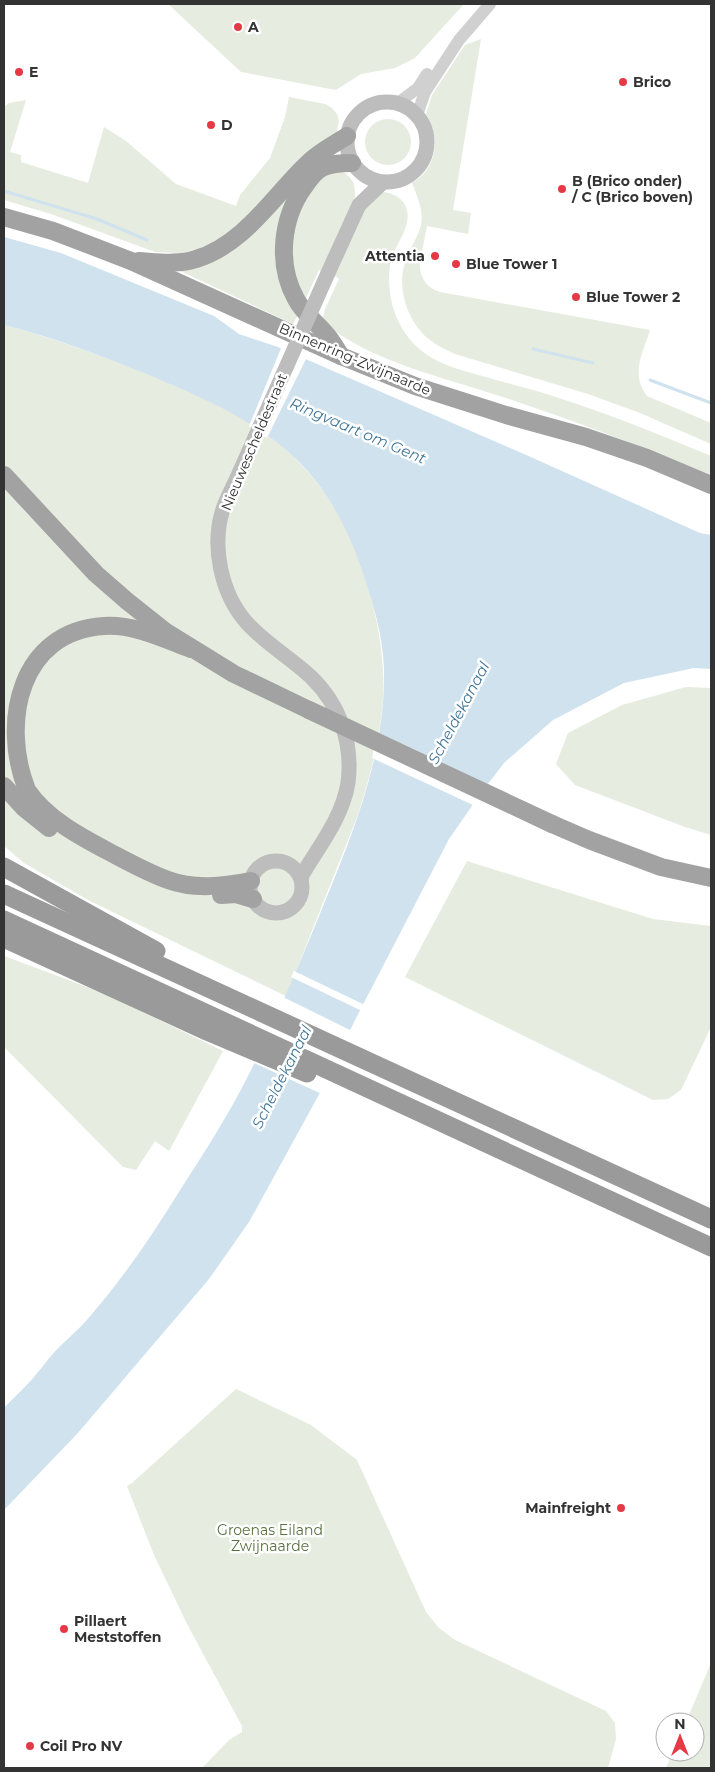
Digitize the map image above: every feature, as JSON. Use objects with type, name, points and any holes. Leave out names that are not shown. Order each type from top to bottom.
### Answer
[{"type":"highway","points":[[131,261],[183,262],[212,254],[226,246],[309,170],[329,148],[347,136]]},
{"type":"highway","points":[[309,170],[350,167]]},
{"type":"highway","points":[[309,170],[290,212],[286,227],[284,257],[287,275],[296,300],[309,318],[326,334],[341,356]]},
{"type":"highway","name":"Binnenring-Zwijnaarde","points":[[4,217],[53,231],[131,261],[341,356],[416,386],[506,415],[586,437],[647,458],[711,485]]},
{"type":"highway","points":[[4,475],[96,574],[126,601],[166,632],[234,674],[588,840],[661,867],[711,878]]},
{"type":"highway","points":[[192,649],[138,630],[120,626],[83,629],[61,637],[44,648],[19,677],[11,696],[7,715],[6,734],[10,756],[17,774],[28,792],[46,810],[65,827],[109,852],[169,881],[202,886],[251,881]]},
{"type":"highway","points":[[4,786],[24,808],[73,844],[160,888],[192,896],[236,894],[253,899]]},
{"type":"highway","points":[[4,861],[43,888]]},
{"type":"highway","points":[[4,867],[243,1003],[711,1219]]},
{"type":"highway","points":[[4,894],[225,993]]},
{"type":"highway","points":[[4,920],[210,1024]]},
{"type":"highway","points":[[4,938],[110,985]]},
{"type":"highway","points":[[4,946],[210,1024],[435,1120],[711,1246]]},
{"type":"main road","points":[[376,103],[398,103],[409,108],[417,115],[424,124],[428,146],[420,167],[412,175],[392,183],[382,183],[370,179],[350,167],[346,146],[347,136],[350,125],[357,115],[366,108],[376,103]]},
{"type":"main road","name":"Nieuwescheldestraat","points":[[253,899],[262,909],[275,913],[288,910],[298,902],[302,890],[301,877],[328,835],[340,809],[348,784],[349,757],[346,734],[334,707],[312,678],[246,622],[230,596],[221,570],[218,544],[223,510],[236,478],[359,205],[361,190],[350,167]]},
{"type":"main road","name":"Nieuwescheldestraat","points":[[359,205],[382,183]]},
{"type":"main road","name":"Nieuwescheldestraat","points":[[290,864],[302,860],[317,850]]},
{"type":"main road","points":[[253,899],[250,890],[251,881],[259,867],[266,862],[274,860],[290,864],[301,877]]},
{"type":"street","points":[[398,103],[418,88],[460,26],[479,4]]},
{"type":"street","points":[[417,115],[425,92],[459,40],[490,4]]},
{"type":"green space","points":[[168,4],[464,4],[415,58],[395,68],[361,74],[336,90],[241,72]]},
{"type":"green space","points":[[481,39],[453,210],[471,213],[468,234],[427,226],[420,262],[424,281],[431,288],[440,292],[650,330],[641,355],[639,379],[642,388],[647,396],[711,423],[711,444],[640,413],[588,394],[455,354],[428,339],[413,320],[405,301],[402,280],[406,260],[422,220],[422,214],[412,183],[427,170],[434,152],[434,133],[426,114],[432,95],[465,45]]},
{"type":"green space","points":[[289,97],[325,104],[332,108],[337,114],[339,121],[336,135],[289,171],[239,223],[208,246],[182,253],[155,252],[51,214],[4,200],[4,107],[9,103],[26,100],[10,152],[21,155],[21,162],[88,183],[104,127],[126,141],[176,184],[236,206],[240,195],[270,158],[285,117]]},
{"type":"green space","points":[[388,119],[401,123],[407,129],[411,142],[407,155],[401,161],[388,165],[375,161],[369,155],[365,142],[369,129],[375,123]]},
{"type":"green space","points":[[341,171],[348,175],[352,181],[355,197],[323,271],[319,270],[305,300],[296,279],[291,251],[295,221],[310,191],[327,173]]},
{"type":"green space","points":[[295,184],[284,208],[299,313],[293,324],[174,268],[196,265]]},
{"type":"green space","points":[[382,192],[398,197],[407,210],[406,226],[391,259],[389,288],[395,314],[403,330],[422,351],[430,357],[467,372],[541,392],[636,426],[711,456],[711,476],[584,425],[385,358],[340,335],[322,321],[325,309],[339,279],[333,275],[367,201]]},
{"type":"green space","points":[[4,325],[65,344],[144,373],[179,387],[251,423],[285,449],[315,481],[334,507],[355,550],[372,600],[381,651],[383,699],[377,745],[356,820],[286,996],[90,901],[24,863],[4,846]]},
{"type":"green space","points":[[686,687],[711,688],[711,835],[575,785],[556,764],[568,733],[622,705]]},
{"type":"green space","points":[[467,861],[653,919],[711,926],[711,1027],[681,1090],[668,1099],[653,1100],[405,977]]},
{"type":"green space","points":[[4,956],[106,994],[223,1051],[169,1151],[155,1141],[136,1170],[123,1167],[4,1047]]},
{"type":"green space","name":"Groenas Eiland Zwijnaarde","points":[[236,1389],[311,1425],[357,1460],[426,1612],[439,1628],[455,1640],[606,1711],[615,1723],[616,1739],[608,1768],[202,1768],[229,1740],[242,1732],[242,1726],[187,1624],[154,1555],[127,1486]]},
{"type":"green space","points":[[711,1663],[711,1768],[666,1768],[669,1762],[705,1762],[705,1712],[690,1712]]},
{"type":"water","points":[[4,237],[61,253],[214,316],[239,334],[278,347],[700,533],[711,535],[711,669],[694,668],[624,683],[553,720],[505,762],[449,839],[355,1020],[322,1089],[249,1222],[209,1279],[77,1434],[4,1510],[4,1408],[55,1351],[86,1321],[123,1276],[167,1211],[224,1120],[241,1090],[275,1019],[340,864],[363,801],[379,736],[383,703],[384,669],[382,643],[376,617],[355,552],[335,509],[307,471],[282,446],[266,434],[216,405],[104,357],[4,325]]},
{"type":"pier","points":[[282,346],[307,357],[267,438],[249,426]]},
{"type":"pier","points":[[377,732],[490,785],[475,806],[372,758]]},
{"type":"pier","points":[[294,971],[365,1005],[362,1011],[291,977]]},
{"type":"pier","points":[[283,997],[352,1031],[322,1094],[252,1062]]},
{"type":"waterway","points":[[4,191],[97,219],[147,240]]},
{"type":"waterway","points":[[533,349],[593,363]]},
{"type":"waterway","points":[[650,380],[711,403]]},
{"type":"place","name":"A","points":[[238,27]]},
{"type":"place","name":"E","points":[[19,72]]},
{"type":"place","name":"Brico","points":[[623,82]]},
{"type":"place","name":"D","points":[[211,125]]},
{"type":"place","name":"B (Brico onder) / C (Brico boven)","points":[[562,189]]},
{"type":"place","name":"Attentia","points":[[435,256]]},
{"type":"place","name":"Blue Tower 1","points":[[456,264]]},
{"type":"place","name":"Blue Tower 2","points":[[576,297]]},
{"type":"place","name":"Mainfreight","points":[[621,1508]]},
{"type":"place","name":"Pillaert Meststoffen","points":[[64,1629]]},
{"type":"place","name":"Coil Pro NV","points":[[30,1746]]},
{"type":"water label","name":"Ringvaart om Gent","points":[[358,431]]},
{"type":"water label","name":"Scheldekanaal","points":[[459,713]]},
{"type":"water label","name":"Scheldekanaal","points":[[282,1077]]}]
